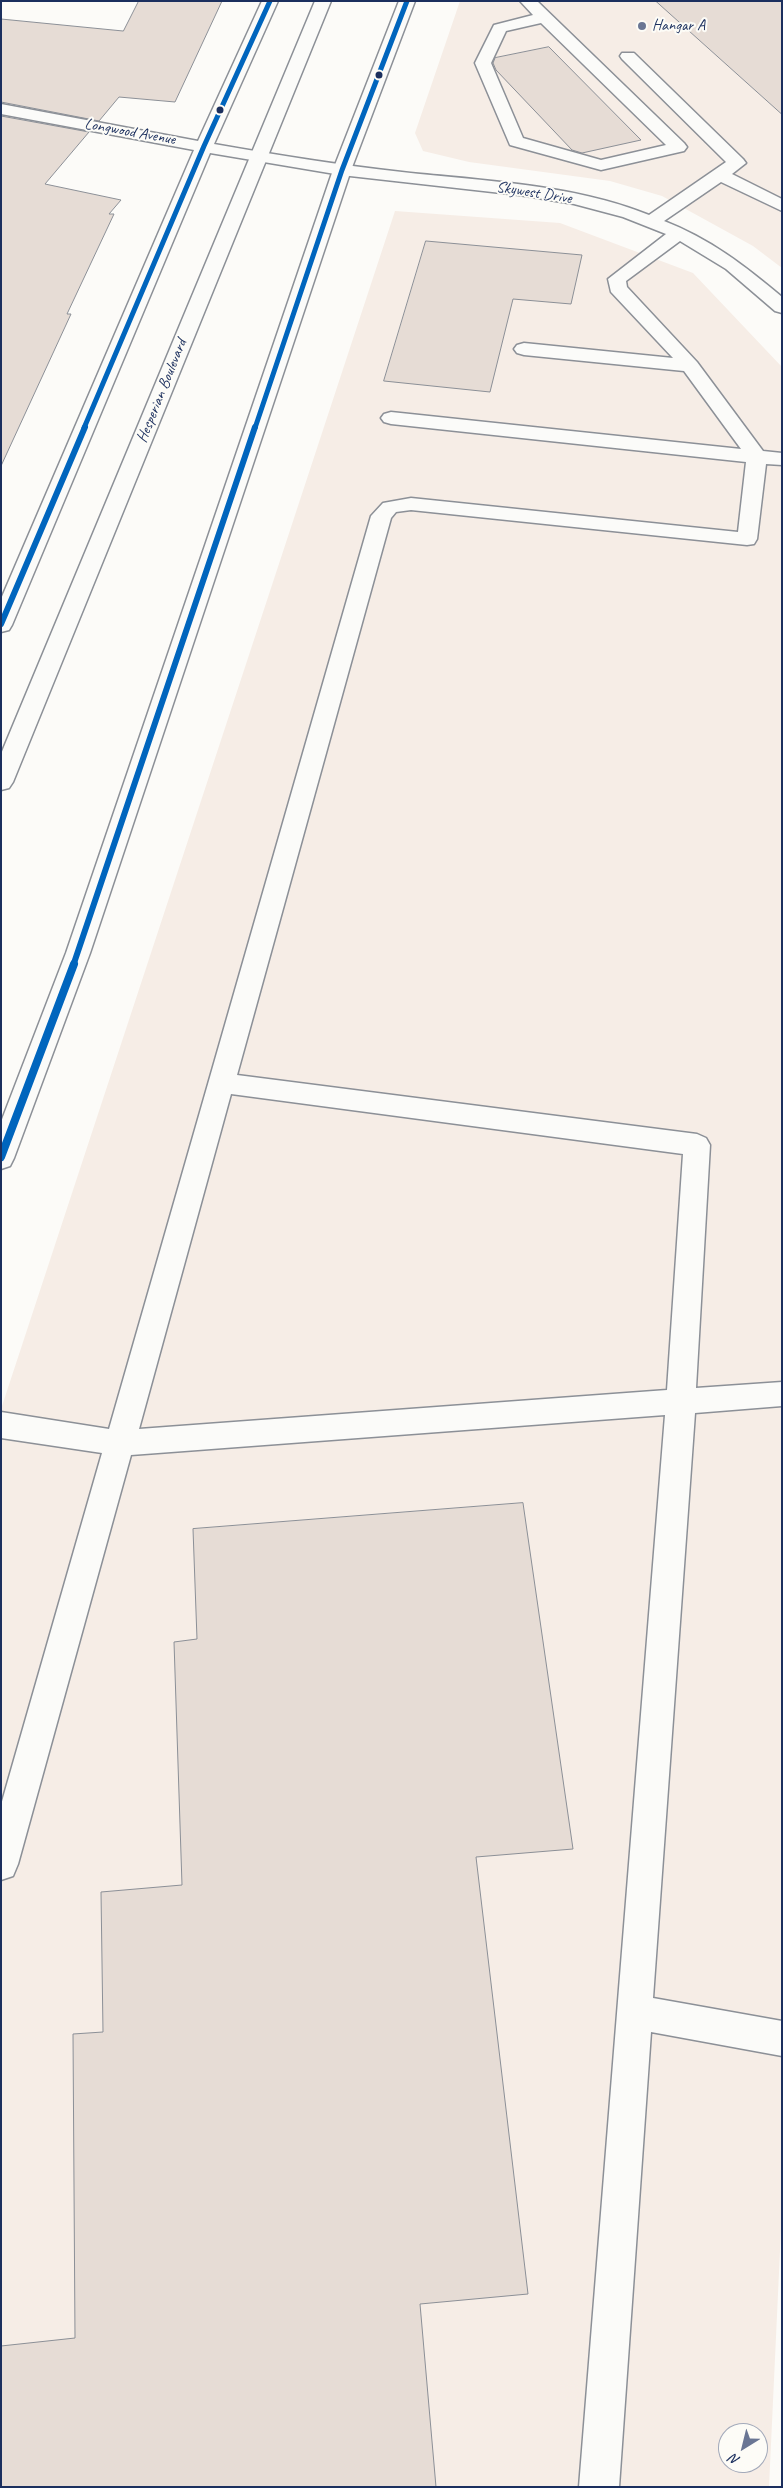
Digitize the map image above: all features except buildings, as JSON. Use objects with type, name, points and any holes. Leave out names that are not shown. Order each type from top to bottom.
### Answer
[{"type":"main road","points":[[1,625],[204,146],[270,1]]},
{"type":"main road","name":"Hesperian Boulevard","points":[[1,782],[323,1]]},
{"type":"main road","points":[[1,1158],[78,953],[342,170],[407,1]]},
{"type":"main road","points":[[528,1],[678,147],[601,165],[516,141],[483,63],[500,28],[544,17]]},
{"type":"main road","points":[[628,56],[737,163],[652,221]]},
{"type":"main road","name":"Longwood Avenue","points":[[1,110],[258,156]]},
{"type":"main road","name":"Skywest Drive","points":[[258,156],[342,170],[492,186],[567,197],[621,209],[679,233],[712,250],[742,270],[782,307]]},
{"type":"main road","points":[[720,175],[782,206]]},
{"type":"main road","points":[[1,1864],[381,516],[390,507],[411,504],[747,539],[757,457],[690,366],[618,288],[617,279],[679,233]]},
{"type":"main road","points":[[524,349],[690,366]]},
{"type":"main road","points":[[391,418],[757,457],[782,458]]},
{"type":"main road","points":[[221,1083],[697,1145],[680,1402],[599,2487]]},
{"type":"main road","points":[[1,1425],[120,1443],[782,1394]]},
{"type":"main road","points":[[634,2012],[782,2039]]},
{"type":"shaded area","points":[[460,1],[782,1],[782,268],[753,246],[662,196],[610,181],[469,162],[423,151],[415,133]]},
{"type":"shaded area","points":[[395,211],[560,223],[693,273],[782,367],[782,2208],[769,2487],[1,2487],[1,1409]]},
{"type":"transit line","points":[[1,624],[204,146],[270,1]]},
{"type":"transit line","points":[[1,1157],[78,953],[342,170],[407,1]]},
{"type":"place","name":"Hangar A","points":[[642,26]]}]
